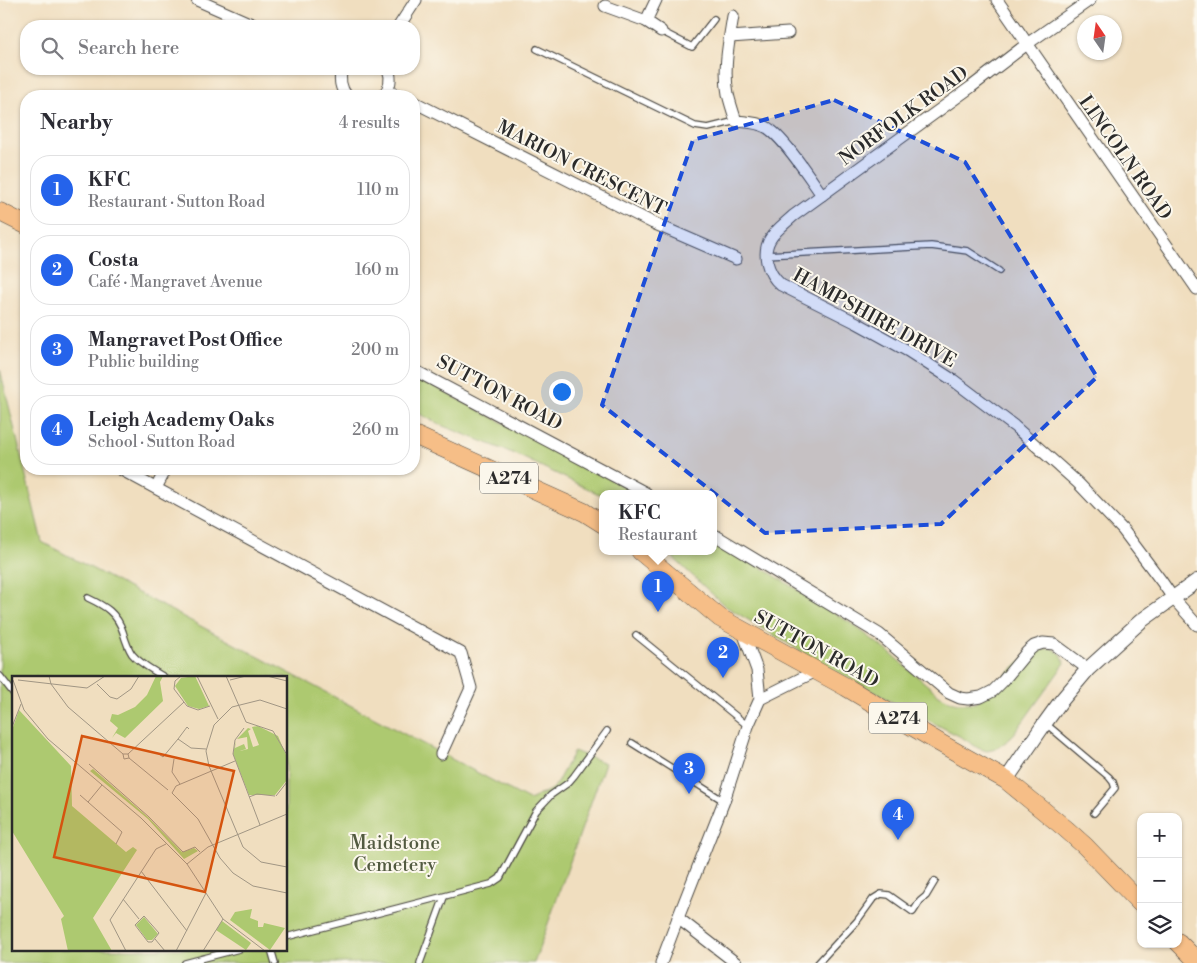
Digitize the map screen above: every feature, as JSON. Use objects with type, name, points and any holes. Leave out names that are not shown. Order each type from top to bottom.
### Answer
[{"type":"main road","points":[[0,212],[20,221]]},
{"type":"main road","name":"A274","points":[[420,438],[584,512],[599,521]]},
{"type":"main road","name":"SUTTON ROAD","points":[[645,555],[720,618],[846,687],[1006,780],[1085,846],[1140,903]]},
{"type":"main road","points":[[1182,946],[1197,961]]},
{"type":"street","points":[[197,0],[242,20]]},
{"type":"street","points":[[403,20],[416,0]]},
{"type":"street","points":[[646,21],[656,0]]},
{"type":"street","name":"LINCOLN ROAD","points":[[996,0],[1197,289]]},
{"type":"street","name":"NORFOLK ROAD","points":[[766,256],[766,249],[771,236],[793,216],[1090,0]]},
{"type":"street","points":[[606,3],[646,21],[661,31]]},
{"type":"street","points":[[733,16],[726,67],[726,82],[736,121],[766,126],[777,135],[822,195]]},
{"type":"street","points":[[730,37],[788,33]]},
{"type":"street","points":[[340,75],[343,90]]},
{"type":"street","points":[[386,90],[390,79],[389,75]]},
{"type":"street","name":"MARION CRESCENT","points":[[420,105],[653,223],[736,259]]},
{"type":"street","name":"HAMPSHIRE DRIVE","points":[[766,256],[772,276],[781,285],[908,351],[953,380],[1014,426],[1099,505],[1129,538],[1173,598],[1197,624]]},
{"type":"street","name":"SUTTON ROAD","points":[[420,373],[640,490]]},
{"type":"street","points":[[131,475],[462,653],[471,688],[441,754]]},
{"type":"street","points":[[156,488],[163,475]]},
{"type":"street","name":"SUTTON ROAD","points":[[717,536],[879,634],[949,693],[960,698],[980,697],[993,691],[1027,652],[1034,646],[1043,643],[1054,644],[1088,669]]},
{"type":"street","points":[[1006,780],[1061,701],[1088,669],[1141,621],[1197,581]]},
{"type":"street","points":[[661,963],[724,801],[748,726],[760,699],[757,670],[744,632]]},
{"type":"street","points":[[760,699],[816,671]]},
{"type":"street","points":[[678,918],[736,963]]},
{"type":"lane","points":[[661,31],[692,48],[714,20]]},
{"type":"lane","points":[[537,50],[695,126],[708,128],[736,121]]},
{"type":"lane","points":[[766,256],[931,246],[968,251],[998,271]]},
{"type":"lane","points":[[88,598],[113,613],[121,625],[132,653],[145,665],[162,676]]},
{"type":"lane","points":[[636,635],[748,726]]},
{"type":"lane","points":[[0,676],[12,691]]},
{"type":"lane","points":[[1045,723],[1113,782],[1115,788],[1094,814]]},
{"type":"lane","points":[[288,936],[492,884],[500,878],[536,811],[551,795],[568,783],[607,731]]},
{"type":"lane","points":[[632,744],[724,801]]},
{"type":"lane","points":[[818,963],[857,921],[873,899],[881,894],[889,895],[913,912],[920,901],[926,896],[935,880]]},
{"type":"lane","points":[[420,963],[444,897]]},
{"type":"lane","points":[[186,963],[235,950]]},
{"type":"lane","points":[[271,950],[275,963]]},
{"type":"highlighted area","points":[[834,100],[965,162],[1097,377],[941,524],[765,533],[602,405],[693,140]]},
{"type":"green space","name":"Maidstone Cemetery","points":[[0,369],[20,451],[20,475],[26,475],[42,542],[529,800],[554,788],[574,751],[605,763],[534,963],[0,963]]},
{"type":"green space","points":[[420,379],[630,490],[599,490],[599,494],[515,454],[443,426],[420,414]]},
{"type":"green space","points":[[717,540],[852,624],[939,695],[950,701],[975,703],[1032,651],[1051,648],[1061,654],[1065,663],[1011,738],[996,749],[987,751],[978,748],[963,738],[826,666],[725,606],[670,555],[717,555]]},
{"type":"place","name":"KFC","points":[[658,612]]},
{"type":"place","name":"Costa","points":[[723,678]]},
{"type":"place","name":"Mangravet Post Office","points":[[689,794]]},
{"type":"place","name":"Leigh Academy Oaks","points":[[898,840]]}]
